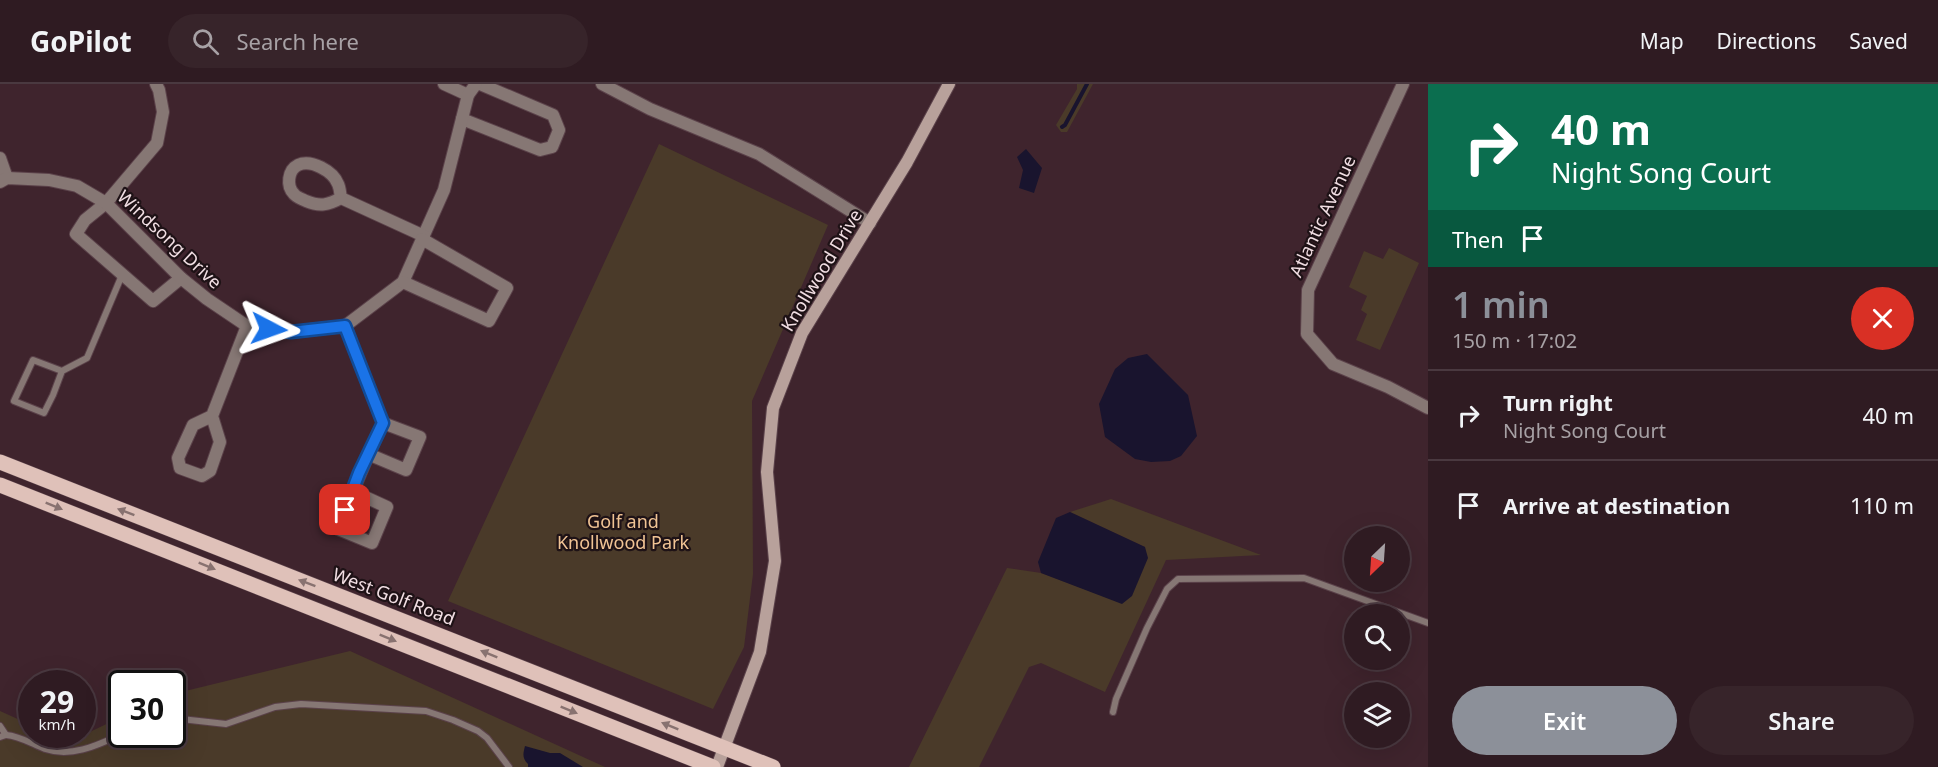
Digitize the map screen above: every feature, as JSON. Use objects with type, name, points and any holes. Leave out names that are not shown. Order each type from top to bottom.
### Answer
[{"type":"main road","name":"West Golf Road","points":[[0,462],[773,767]]},
{"type":"main road","points":[[0,485],[715,767]]},
{"type":"street","points":[[156,84],[163,112],[158,143],[106,203],[85,220],[76,234],[153,301],[181,278]]},
{"type":"street","points":[[444,84],[468,95]]},
{"type":"street","points":[[352,491],[387,507],[372,543],[338,529],[352,491],[383,423],[345,326],[403,282],[444,190],[468,95],[478,84],[553,115],[559,130],[552,147],[540,150],[462,119]]},
{"type":"street","points":[[602,84],[650,109],[759,154],[870,223]]},
{"type":"street","name":"Knollwood Drive","points":[[715,767],[760,652],[775,561],[767,472],[773,408],[802,333],[907,162],[949,84]]},
{"type":"street","name":"Atlantic Avenue","points":[[1403,84],[1308,290],[1307,334],[1333,364],[1388,387],[1428,408]]},
{"type":"street","name":"Windsong Drive","points":[[0,158],[4,180],[49,180],[77,186],[106,203],[181,278],[247,326],[291,332],[345,326]]},
{"type":"street","points":[[341,198],[423,237],[507,288],[489,321],[403,282]]},
{"type":"street","points":[[212,417],[193,425],[177,458],[180,468],[202,476],[210,471],[220,442],[212,417],[247,326]]},
{"type":"street","points":[[368,454],[406,470],[420,437],[383,423]]},
{"type":"lane","points":[[62,371],[33,360],[14,401],[44,413],[62,371],[87,358],[123,274]]},
{"type":"lane","points":[[1113,712],[1116,699],[1147,628],[1167,589],[1178,579],[1305,578],[1428,623]]},
{"type":"lane","points":[[186,720],[226,724],[275,707],[302,704],[426,711],[478,731],[487,738],[509,767]]},
{"type":"lane","points":[[0,726],[3,736],[16,736],[47,750],[63,753],[81,750],[108,739]]},
{"type":"green space","points":[[1077,84],[1093,84],[1067,132],[1061,132],[1056,125],[1077,89]]},
{"type":"green space","name":"Golf and Knollwood Park","points":[[659,144],[828,225],[752,401],[753,574],[744,647],[713,709],[448,601]]},
{"type":"green space","points":[[1389,248],[1419,263],[1380,350],[1356,340],[1367,314],[1361,310],[1367,296],[1349,287],[1364,251],[1383,259]]},
{"type":"green space","points":[[1111,499],[1261,555],[1166,560],[1105,692],[1041,663],[1029,667],[979,767],[909,767],[1007,568],[1041,573],[1122,603],[1145,547],[1070,512]]},
{"type":"green space","points":[[350,651],[605,767],[0,767],[0,711],[18,719],[18,748],[96,748],[96,729],[108,723],[108,748],[186,748],[186,691]]},
{"type":"shaded area","points":[[1026,149],[1042,168],[1034,193],[1019,188],[1023,170],[1017,157]]},
{"type":"shaded area","points":[[1147,354],[1188,395],[1197,436],[1181,456],[1170,461],[1151,462],[1135,459],[1105,437],[1099,404],[1115,369],[1128,358]]},
{"type":"shaded area","points":[[1070,512],[1145,547],[1148,558],[1132,596],[1122,604],[1041,573],[1038,562],[1056,518]]},
{"type":"shaded area","points":[[525,746],[550,753],[560,753],[583,767],[528,767],[524,756]]},
{"type":"waterway","points":[[1062,127],[1087,84]]},
{"type":"route","points":[[269,329],[291,332],[345,326],[383,423],[359,473],[345,510]]}]
